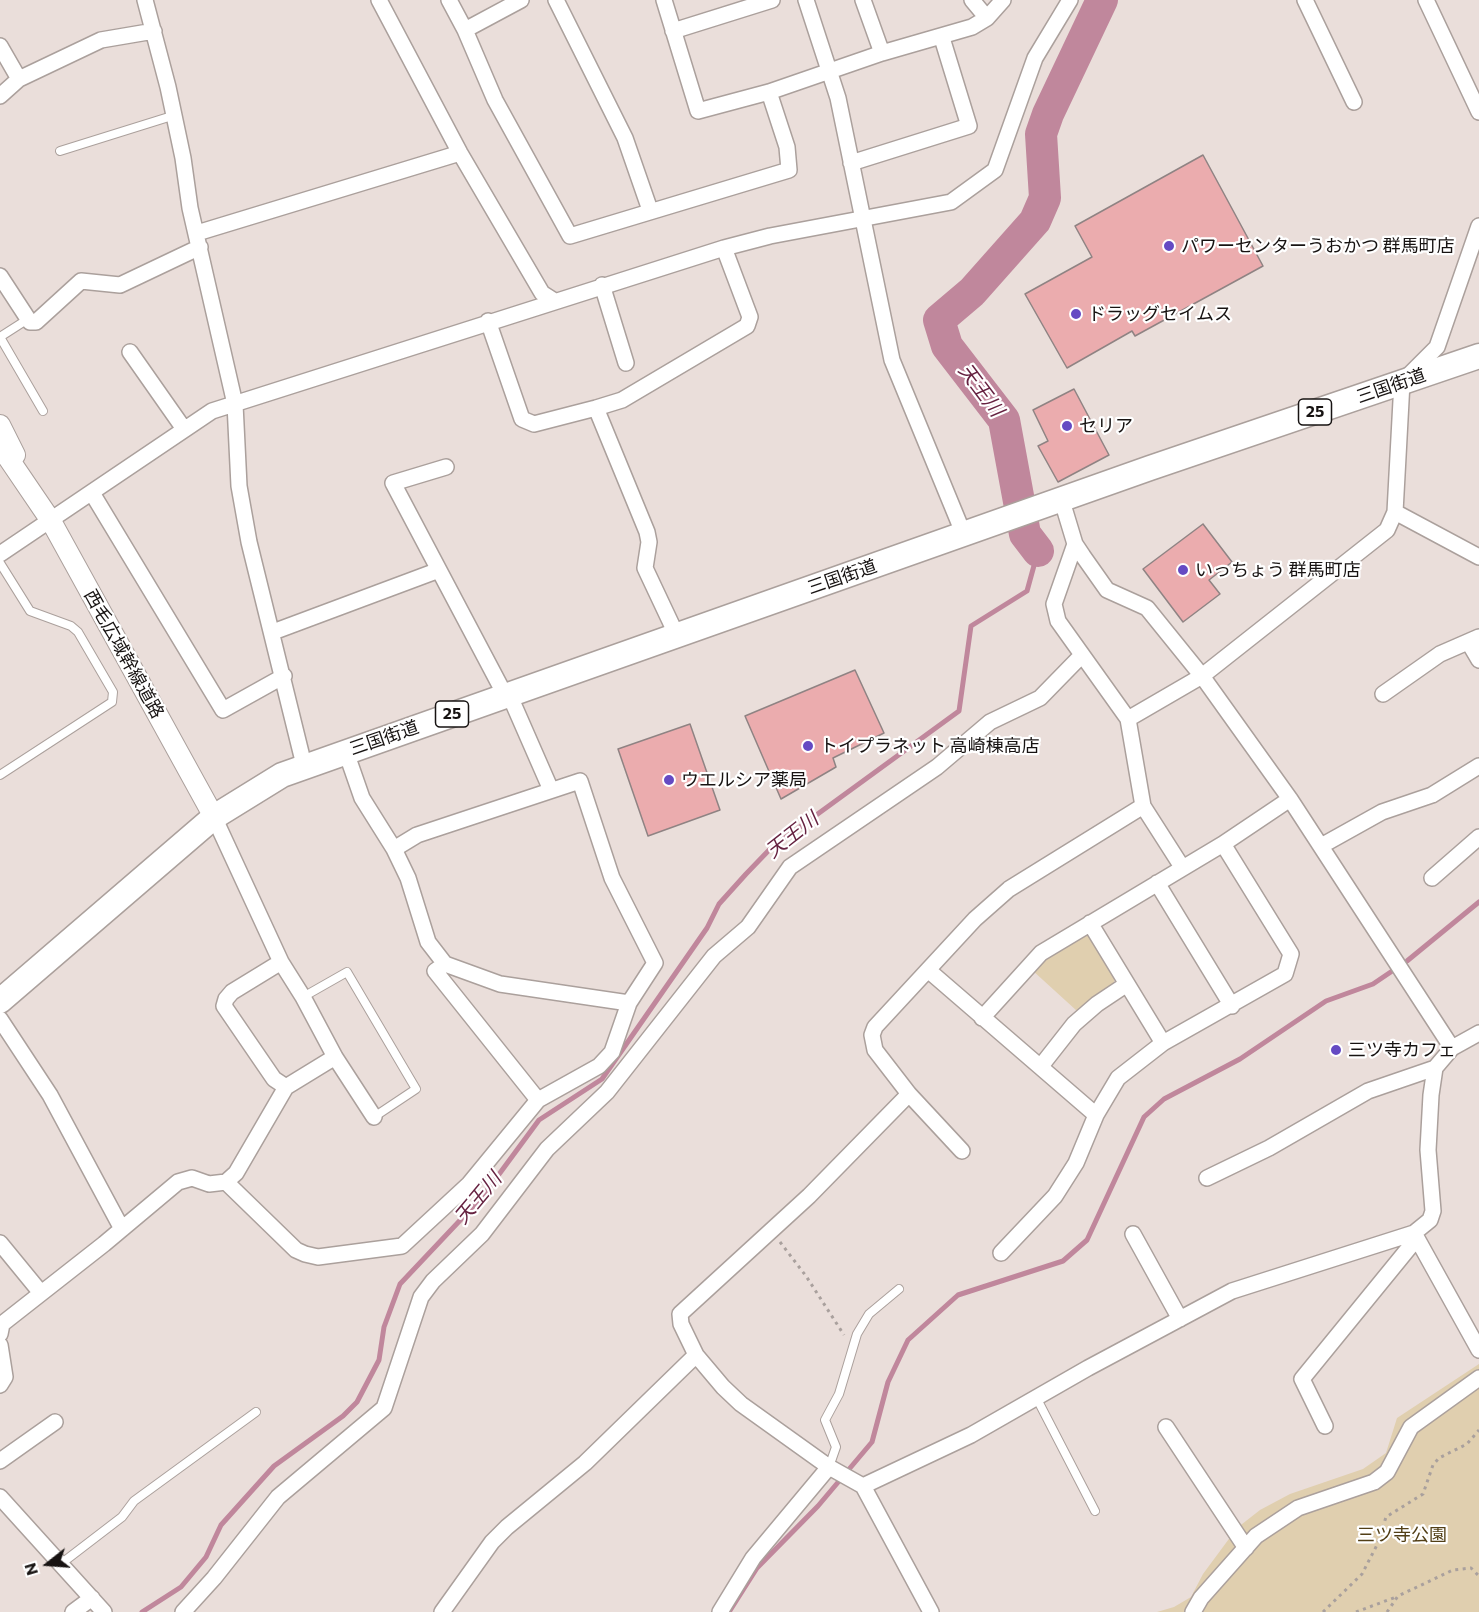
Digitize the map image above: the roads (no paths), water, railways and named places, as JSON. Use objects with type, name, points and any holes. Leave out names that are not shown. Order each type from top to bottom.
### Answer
[{"type":"main road","name":"三国街道","points":[[0,1001],[214,817],[282,775],[304,765],[1479,356]]},
{"type":"street","points":[[144,0],[168,87],[198,240],[236,404],[239,486],[249,542],[284,676],[304,765]]},
{"type":"street","points":[[379,0],[460,153],[542,293],[553,300]]},
{"type":"street","points":[[449,0],[465,30],[495,100],[570,236],[650,210],[789,170],[787,147],[769,92]]},
{"type":"street","points":[[465,30],[521,0]]},
{"type":"street","points":[[556,0],[625,138],[650,210]]},
{"type":"street","points":[[664,0],[698,111],[769,92],[882,54],[942,38],[972,27],[987,18],[1003,0]]},
{"type":"street","points":[[673,31],[772,0]]},
{"type":"street","points":[[806,0],[830,71],[852,163],[892,360],[964,535]]},
{"type":"street","points":[[863,0],[882,54]]},
{"type":"street","points":[[972,0],[987,18]]},
{"type":"street","points":[[0,554],[212,411],[553,300],[724,248],[862,218],[951,202],[995,170],[1035,58],[1070,0]]},
{"type":"street","points":[[1305,0],[1354,102]]},
{"type":"street","points":[[1426,0],[1479,112]]},
{"type":"street","points":[[0,96],[19,79],[101,40],[154,31]]},
{"type":"street","points":[[852,163],[969,126],[942,38]]},
{"type":"street","points":[[0,46],[19,79]]},
{"type":"street","points":[[0,276],[28,319],[36,322],[42,319],[81,281],[120,285],[198,240],[460,153]]},
{"type":"street","points":[[1128,719],[1202,676],[1387,530],[1395,512],[1402,382],[1437,347],[1446,328],[1479,226]]},
{"type":"street","points":[[488,321],[522,419],[534,424],[622,400],[747,326],[750,317],[724,248]]},
{"type":"street","points":[[602,285],[626,363]]},
{"type":"street","points":[[130,352],[184,429]]},
{"type":"street","points":[[596,408],[647,532],[649,542],[645,568],[677,636]]},
{"type":"street","name":"西毛広域幹線道路","points":[[0,426],[31,492]]},
{"type":"street","name":"西毛広域幹線道路","points":[[0,446],[51,521],[214,817]]},
{"type":"street","points":[[446,467],[393,483],[507,695],[551,790]]},
{"type":"street","points":[[92,493],[223,710],[284,676]]},
{"type":"street","points":[[1062,501],[1075,544],[1107,590],[1147,608],[1202,676],[1290,799],[1452,1048]]},
{"type":"street","points":[[1395,512],[1479,557]]},
{"type":"street","points":[[1075,544],[1054,604],[1058,621],[1128,719],[1143,806],[1182,867]]},
{"type":"street","points":[[273,632],[439,570]]},
{"type":"street","points":[[1383,694],[1440,654],[1474,640],[1479,660]]},
{"type":"street","points":[[183,1612],[214,1578],[278,1497],[384,1408],[421,1297],[433,1281],[482,1234],[547,1149],[607,1092],[714,956],[748,927],[790,867],[937,767],[990,722],[1040,698],[1081,656]]},
{"type":"street","points":[[346,752],[362,798],[394,849],[408,878],[428,942],[445,964],[500,984],[629,1003]]},
{"type":"street","points":[[1321,846],[1382,812],[1432,795],[1479,766]]},
{"type":"street","points":[[226,1182],[296,1250],[305,1254],[318,1257],[402,1246],[469,1184],[499,1151],[538,1100],[599,1066],[612,1052],[629,1003],[655,963],[612,878],[580,781],[417,835],[394,849]]},
{"type":"street","points":[[982,1018],[1041,953],[1223,844],[1290,799]]},
{"type":"street","points":[[962,1151],[909,1094],[875,1050],[872,1035],[880,1020],[975,919],[1009,889],[1143,806]]},
{"type":"street","points":[[214,817],[281,962],[303,997],[335,1057],[374,1118]]},
{"type":"street","points":[[1432,878],[1479,837]]},
{"type":"street","points":[[1001,1253],[1055,1196],[1076,1163],[1096,1115],[1118,1078],[1163,1043],[1285,974],[1291,954],[1223,844]]},
{"type":"street","points":[[1157,884],[1232,1006]]},
{"type":"street","points":[[1090,923],[1163,1043]]},
{"type":"street","points":[[281,962],[232,992],[224,1006],[274,1078],[286,1087]]},
{"type":"street","points":[[445,964],[435,971],[538,1100]]},
{"type":"street","points":[[928,970],[1096,1115]]},
{"type":"street","points":[[1041,1066],[1074,1024],[1096,1004],[1127,984]]},
{"type":"street","points":[[0,1018],[50,1095],[122,1230]]},
{"type":"street","points":[[1324,1426],[1302,1379],[1430,1220],[1433,1211],[1428,1150],[1431,1095],[1436,1068],[1452,1048],[1479,1033]]},
{"type":"street","points":[[0,1334],[2,1324],[122,1230],[178,1182],[192,1178],[208,1184],[226,1182],[236,1173],[286,1087],[335,1057]]},
{"type":"street","points":[[1207,1178],[1269,1148],[1368,1091],[1436,1068]]},
{"type":"street","points":[[909,1094],[809,1196],[680,1314],[681,1324],[696,1355],[741,1404],[829,1467],[862,1486],[932,1612]]},
{"type":"street","points":[[1133,1234],[1180,1319]]},
{"type":"street","points":[[862,1486],[971,1435],[1036,1397],[1232,1291],[1416,1235]]},
{"type":"street","points":[[1416,1235],[1479,1350]]},
{"type":"street","points":[[0,1243],[41,1293]]},
{"type":"street","points":[[0,1345],[5,1377],[0,1385]]},
{"type":"street","points":[[442,1612],[492,1542],[585,1463],[696,1355]]},
{"type":"street","points":[[1193,1612],[1201,1598],[1256,1536],[1298,1508],[1374,1482],[1387,1472],[1411,1427],[1479,1378]]},
{"type":"street","points":[[0,1461],[55,1422]]},
{"type":"street","points":[[1166,1427],[1246,1548]]},
{"type":"street","points":[[720,1612],[753,1558],[829,1467]]},
{"type":"street","points":[[0,1497],[104,1612]]},
{"type":"street","points":[[73,1612],[92,1598]]},
{"type":"lane","points":[[60,150],[172,116]]},
{"type":"lane","points":[[28,319],[0,337],[42,411]]},
{"type":"lane","points":[[0,563],[30,611],[71,626],[78,632],[113,692],[112,702],[0,775]]},
{"type":"lane","points":[[303,997],[347,972],[416,1089],[374,1118]]},
{"type":"lane","points":[[829,1467],[836,1447],[825,1420],[839,1394],[852,1347],[869,1314],[899,1289]]},
{"type":"lane","points":[[1036,1397],[1095,1511]]},
{"type":"lane","points":[[62,1563],[122,1517],[134,1501],[256,1412]]},
{"type":"waterway","name":"天王川","points":[[1038,551],[1025,534],[1004,420],[947,346],[939,320],[972,292],[1035,221],[1045,198],[1041,134],[1048,114],[1102,0]]},
{"type":"waterway","name":"天王川","points":[[142,1612],[181,1587],[206,1557],[221,1525],[274,1466],[343,1416],[357,1402],[379,1360],[384,1327],[400,1284],[483,1196],[539,1120],[602,1079],[707,928],[719,904],[746,874],[771,848],[959,711],[971,626],[1027,591],[1038,551]]},
{"type":"waterway","points":[[729,1612],[757,1568],[818,1506],[872,1442],[888,1382],[908,1340],[958,1295],[1063,1261],[1087,1240],[1144,1117],[1164,1099],[1240,1059],[1326,1001],[1373,984],[1407,961],[1479,902]]},
{"type":"place","name":"パワーセンターうおかつ 群馬町店","points":[[1169,246]]},
{"type":"place","name":"ドラッグセイムス","points":[[1076,314]]},
{"type":"place","name":"セリア","points":[[1067,426]]},
{"type":"place","name":"いっちょう 群馬町店","points":[[1183,570]]},
{"type":"place","name":"トイプラネット 高崎棟高店","points":[[808,746]]},
{"type":"place","name":"ウエルシア薬局","points":[[669,780]]},
{"type":"place","name":"三ツ寺カフェ","points":[[1336,1050]]},
{"type":"park label","name":"三ツ寺公園","points":[[1402,1535]]}]
